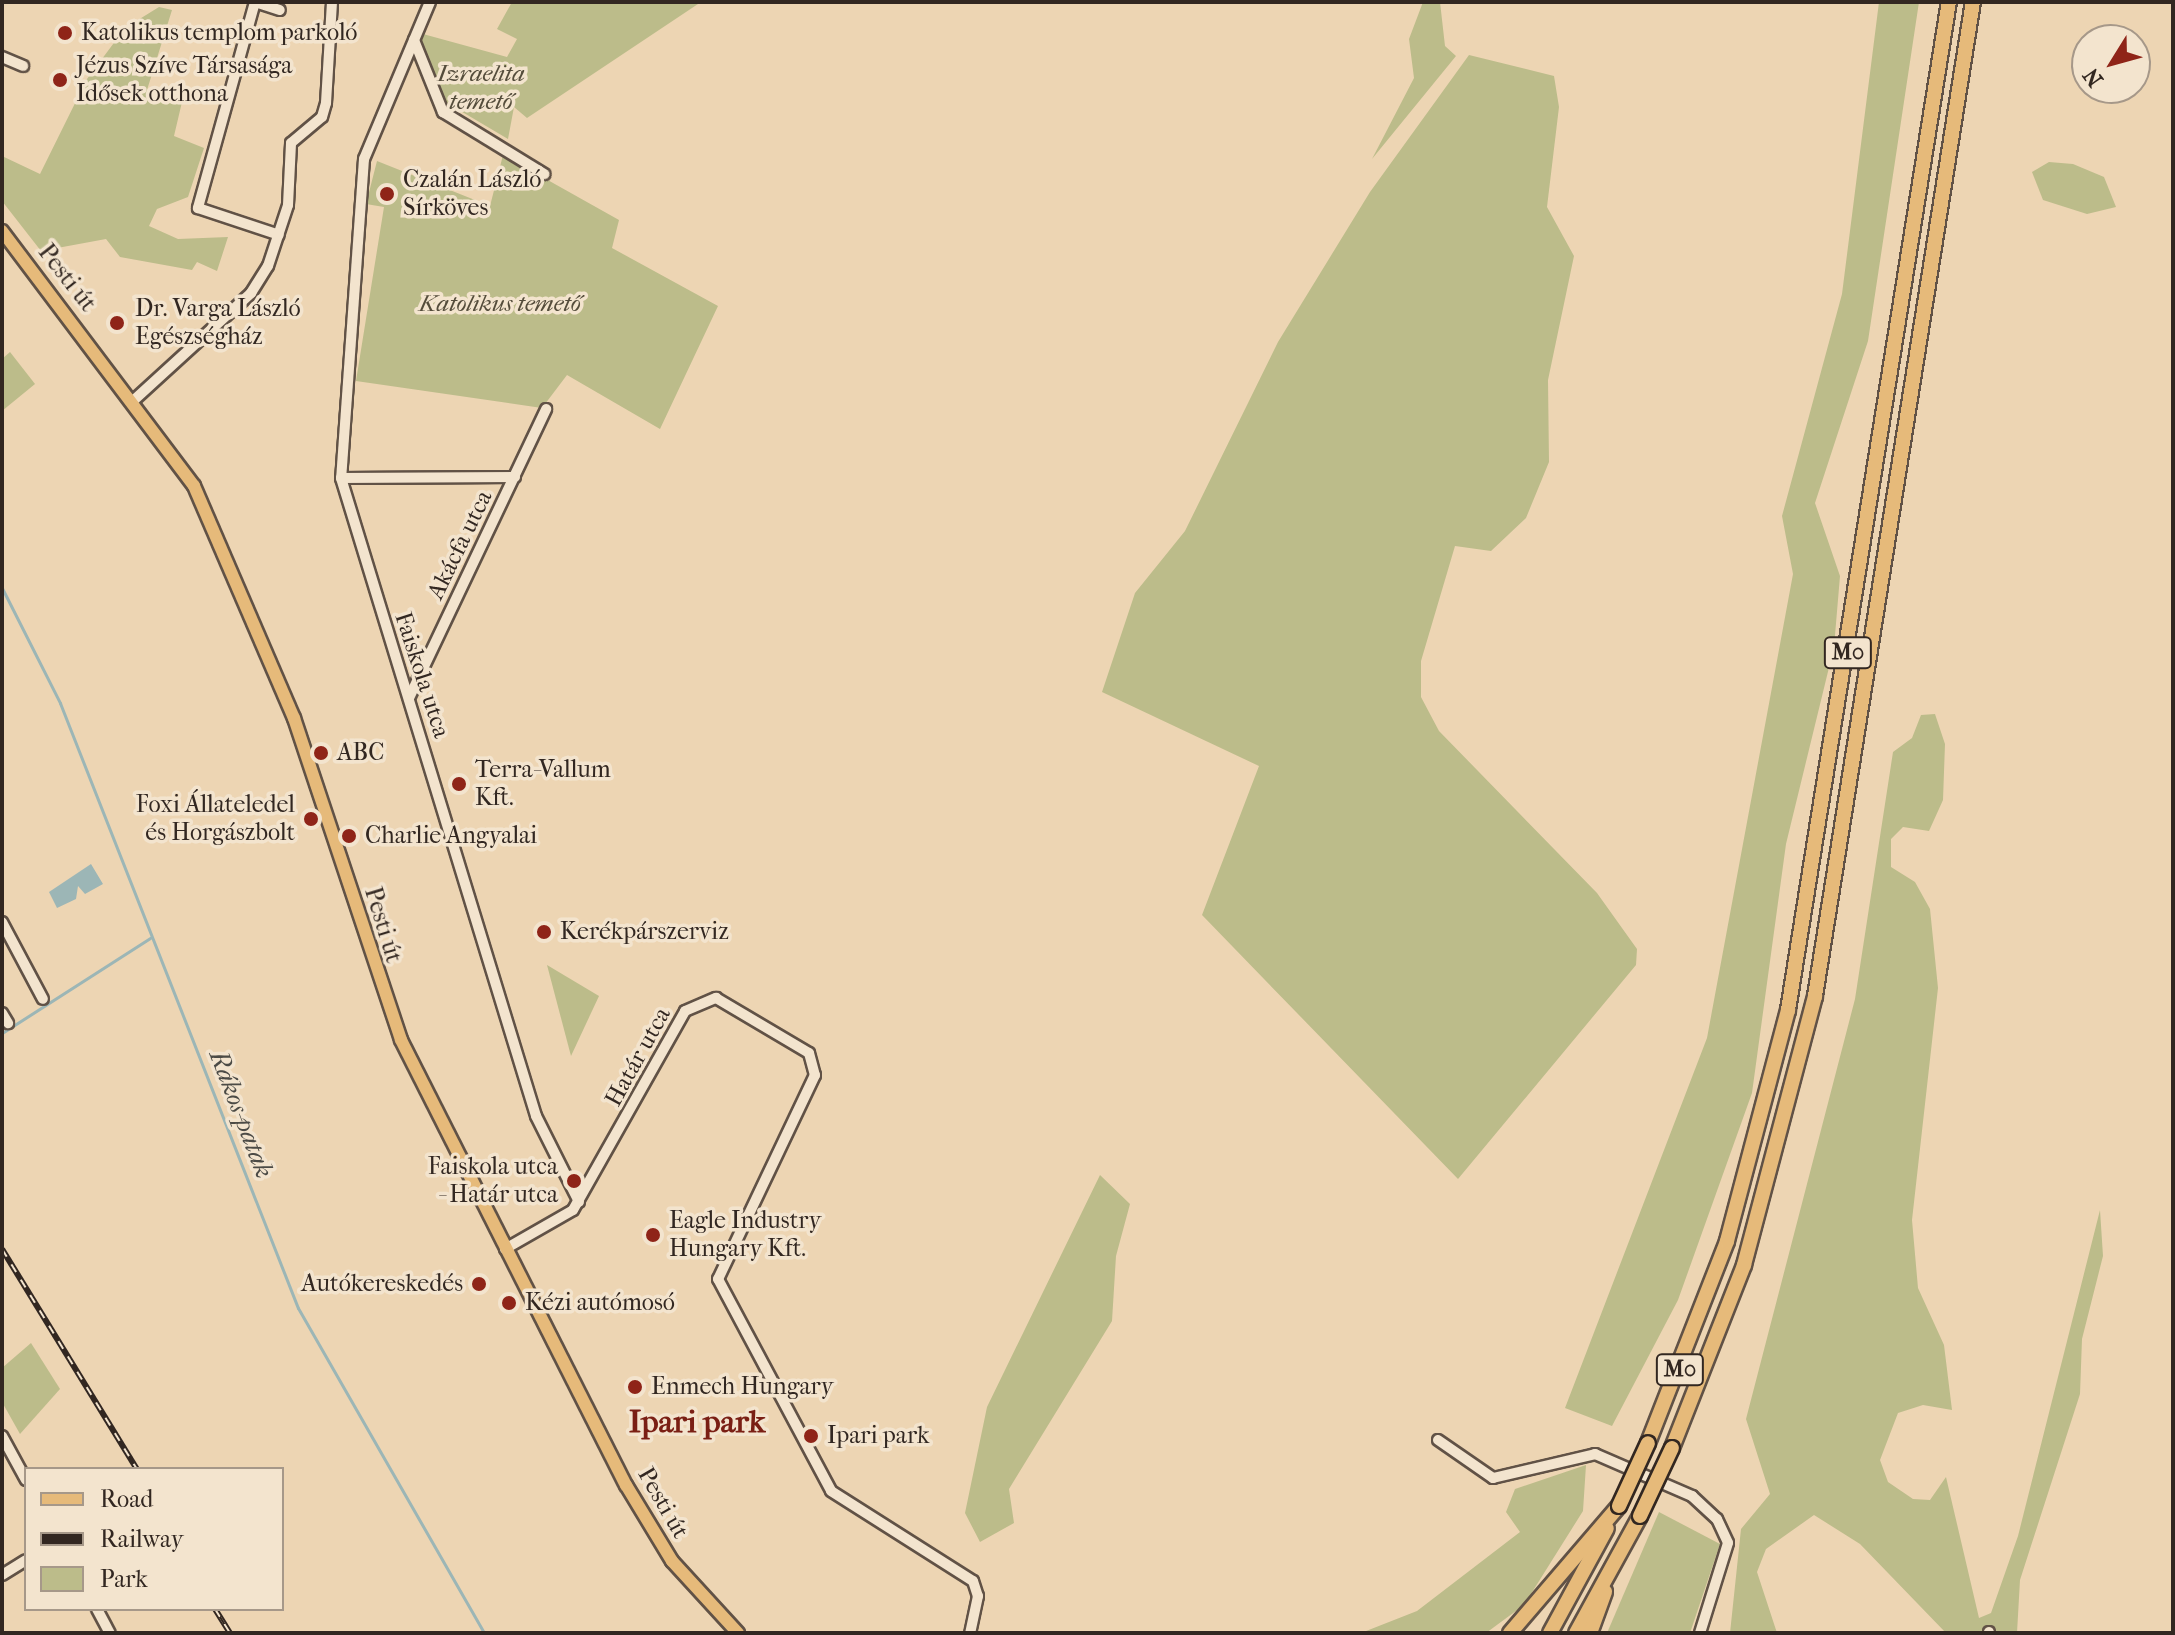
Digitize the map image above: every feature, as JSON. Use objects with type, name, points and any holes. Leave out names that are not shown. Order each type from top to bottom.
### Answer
[{"type":"highway","name":"M0","points":[[1550,1633],[1619,1506],[1648,1443],[1727,1241],[1788,1010],[1949,2]]},
{"type":"highway","name":"M0","points":[[1576,1633],[1640,1516],[1672,1448],[1744,1265],[1815,996],[1973,2]]},
{"type":"highway","points":[[1510,1633],[1619,1506]]},
{"type":"highway","points":[[1590,1633],[1607,1579]]},
{"type":"main road","name":"Pesti út","points":[[2,231],[175,452],[215,528],[294,718],[386,1004],[505,1249],[654,1533],[737,1632]]},
{"type":"street","points":[[279,235],[198,208],[255,2],[280,10]]},
{"type":"street","points":[[134,400],[251,293],[279,235],[288,205],[291,143],[316,125],[326,103],[332,2]]},
{"type":"street","points":[[430,2],[414,40],[443,112],[544,174]]},
{"type":"street","name":"Faiskola utca","points":[[414,40],[367,141],[341,478],[536,1116],[579,1202]]},
{"type":"street","points":[[2,57],[23,66]]},
{"type":"street","name":"Akácfa utca","points":[[409,698],[546,409]]},
{"type":"street","points":[[341,478],[515,477]]},
{"type":"street","points":[[2,922],[43,999]]},
{"type":"street","name":"Határ utca","points":[[505,1249],[557,1225],[579,1202],[685,1011],[716,998],[817,1065],[721,1260],[718,1279],[831,1491],[973,1581],[978,1596],[970,1633]]},
{"type":"street","points":[[2,1436],[24,1476]]},
{"type":"street","points":[[1438,1440],[1493,1478],[1595,1454],[1692,1496],[1717,1519],[1728,1543],[1700,1633]]},
{"type":"street","points":[[2,1575],[24,1561]]},
{"type":"street","points":[[98,1611],[110,1633]]},
{"type":"green space","name":"Izraelita temető","points":[[512,2],[701,2],[527,118],[514,107],[508,139],[442,100],[420,41],[423,34],[507,57],[517,39],[497,29]]},
{"type":"green space","points":[[1423,2],[1440,2],[1445,46],[1456,56],[1372,159],[1414,78],[1409,39]]},
{"type":"green space","points":[[1879,2],[1919,2],[1868,341],[1815,503],[1840,576],[1834,647],[1786,844],[1752,1093],[1678,1300],[1612,1426],[1565,1408],[1707,1038],[1793,574],[1782,516],[1842,294]]},
{"type":"green space","points":[[159,7],[172,10],[147,90],[182,102],[174,136],[204,148],[188,197],[157,209],[149,226],[178,239],[228,237],[217,271],[197,262],[192,270],[120,257],[106,239],[41,251],[2,201],[2,156],[40,174],[87,79],[125,28]]},
{"type":"green space","points":[[1469,55],[1554,76],[1559,107],[1547,207],[1574,256],[1548,380],[1549,462],[1526,518],[1491,551],[1455,546],[1421,661],[1421,697],[1439,731],[1597,893],[1637,949],[1636,965],[1458,1179],[1202,915],[1259,766],[1102,692],[1135,593],[1185,531],[1278,342],[1370,192]]},
{"type":"green space","name":"Katolikus temető","points":[[503,155],[619,220],[612,248],[718,306],[660,429],[567,375],[542,408],[356,381],[384,207],[366,204],[377,161],[490,206]]},
{"type":"green space","points":[[2049,162],[2073,164],[2104,177],[2116,207],[2087,214],[2043,200],[2032,172]]},
{"type":"green space","points":[[10,352],[35,384],[2,411],[2,359]]},
{"type":"green space","points":[[1935,714],[1945,744],[1943,800],[1929,831],[1903,827],[1891,839],[1891,867],[1915,882],[1930,909],[1938,988],[1912,1220],[1918,1288],[1944,1345],[1952,1410],[1923,1405],[1898,1413],[1880,1460],[1888,1482],[1913,1499],[1930,1500],[1946,1477],[1979,1618],[1991,1613],[2018,1536],[2100,1210],[2103,1256],[2082,1339],[2080,1394],[2020,1580],[2017,1633],[1946,1633],[1860,1544],[1814,1515],[1766,1549],[1757,1572],[1777,1633],[1730,1633],[1741,1529],[1770,1494],[1746,1419],[1855,999],[1893,752],[1912,738],[1921,715]]},
{"type":"green space","points":[[547,965],[599,996],[571,1056]]},
{"type":"green space","points":[[1100,1175],[1130,1204],[1116,1256],[1112,1321],[1009,1489],[1014,1523],[980,1542],[965,1513],[987,1407]]},
{"type":"green space","points":[[31,1343],[60,1389],[20,1434],[2,1402],[2,1368]]},
{"type":"green space","points":[[1586,1465],[1583,1511],[1524,1605],[1486,1633],[1361,1633],[1417,1611],[1520,1532],[1506,1512],[1515,1489]]},
{"type":"green space","points":[[1659,1512],[1720,1544],[1690,1633],[1607,1633]]},
{"type":"water","points":[[91,864],[103,884],[85,894],[78,886],[76,899],[57,908],[49,892]]},
{"type":"waterway","name":"Rákos-patak","points":[[2,588],[60,703],[298,1308],[484,1633]]},
{"type":"waterway","points":[[2,1033],[150,938]]},
{"type":"railway","points":[[2,1249],[136,1467]]},
{"type":"railway","points":[[216,1611],[230,1633]]},
{"type":"place","name":"Katolikus templom parkoló","points":[[65,33]]},
{"type":"place","name":"Jézus Szíve Társasága Idősek otthona","points":[[60,80]]},
{"type":"place","name":"Czalán László Sírköves","points":[[387,194]]},
{"type":"place","name":"Dr. Varga László Egészségház","points":[[117,323]]},
{"type":"place","name":"ABC","points":[[321,753]]},
{"type":"place","name":"Terra-Vallum Kft.","points":[[459,784]]},
{"type":"place","name":"Foxi Állateledel és Horgászbolt","points":[[311,819]]},
{"type":"place","name":"Charlie Angyalai","points":[[349,836]]},
{"type":"place","name":"Kerékpárszerviz","points":[[544,932]]},
{"type":"place","name":"Faiskola utca - Határ utca","points":[[574,1181]]},
{"type":"place","name":"Eagle Industry Hungary Kft.","points":[[653,1235]]},
{"type":"place","name":"Autókereskedés","points":[[479,1284]]},
{"type":"place","name":"Kézi autómosó","points":[[509,1303]]},
{"type":"place","name":"Enmech Hungary","points":[[635,1387]]},
{"type":"place","name":"Ipari park","points":[[811,1436]]},
{"type":"district","name":"Ipari park","points":[[697,1422]]}]
